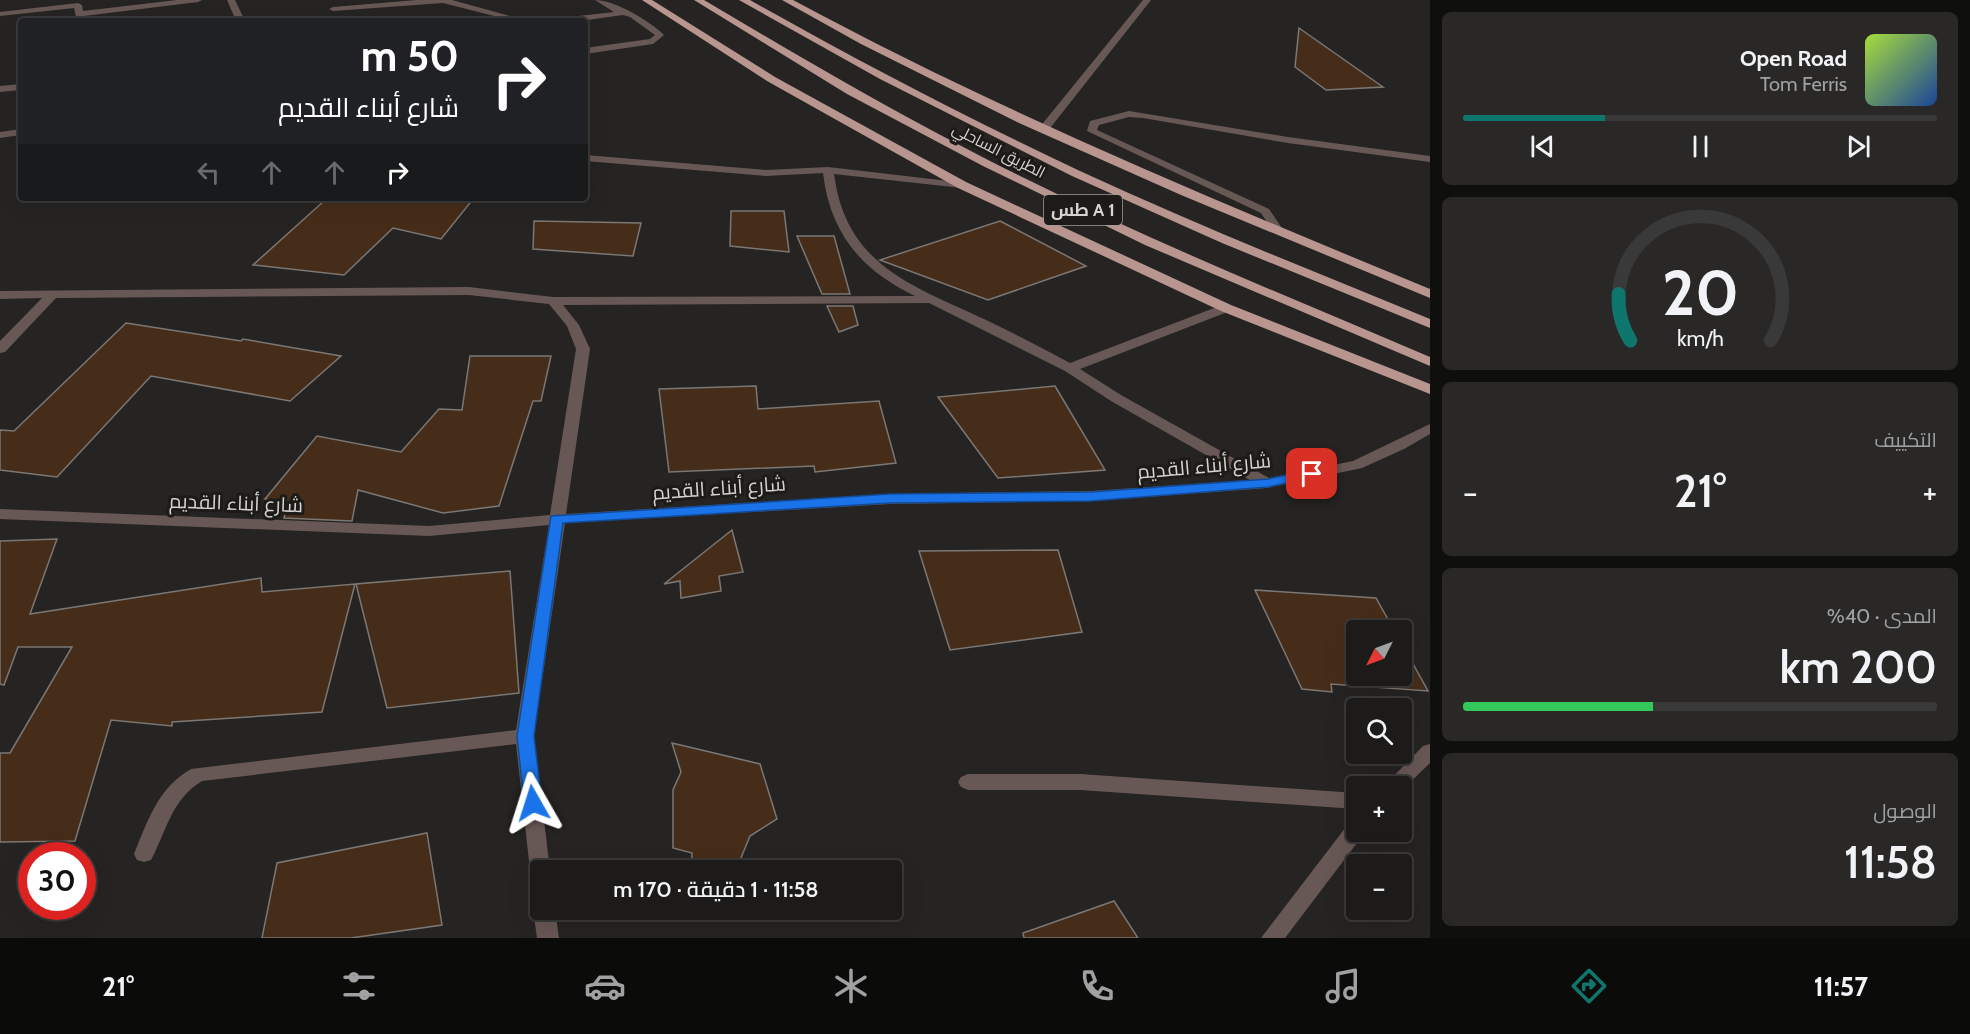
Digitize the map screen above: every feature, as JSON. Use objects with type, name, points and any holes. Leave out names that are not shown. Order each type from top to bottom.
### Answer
[{"type":"highway","points":[[646,0],[771,79],[962,185],[1226,308],[1430,389]]},
{"type":"highway","name":"الطريق الساحلي","points":[[698,0],[851,92],[987,164],[1150,242],[1430,362]]},
{"type":"highway","name":"الطريق الساحلي","points":[[743,0],[897,85],[1028,151],[1198,227],[1430,324]]},
{"type":"highway","points":[[786,0],[961,92],[1043,130],[1132,170],[1430,294]]},
{"type":"street","points":[[0,14],[78,5],[80,17],[198,0]]},
{"type":"street","points":[[231,0],[240,18]]},
{"type":"street","points":[[332,5],[447,0],[513,18]]},
{"type":"street","points":[[599,0],[623,14]]},
{"type":"street","points":[[1043,130],[1147,0]]},
{"type":"street","points":[[588,18],[633,15],[660,35],[653,41],[588,51]]},
{"type":"street","points":[[0,89],[18,87]]},
{"type":"street","points":[[1278,231],[1265,211],[1224,190],[1092,131],[1094,123],[1129,114],[1143,115],[1288,140],[1430,159]]},
{"type":"street","points":[[0,135],[18,132]]},
{"type":"street","points":[[588,158],[766,173],[828,170],[962,185]]},
{"type":"street","points":[[828,170],[833,204],[851,242],[876,269],[928,300],[980,322],[1070,368],[1116,398],[1268,483]]},
{"type":"street","points":[[0,295],[469,291],[553,301],[928,300]]},
{"type":"street","points":[[0,349],[52,295]]},
{"type":"street","points":[[539,860],[525,736],[583,349],[573,325],[553,301]]},
{"type":"street","points":[[1070,368],[1226,308]]},
{"type":"street","name":"شارع أبناء القديم","points":[[0,514],[429,531],[556,519],[890,499],[1091,496],[1268,483],[1357,465],[1399,446],[1430,428]]},
{"type":"street","points":[[144,854],[172,791],[183,781],[198,774],[525,736]]},
{"type":"street","points":[[1404,776],[1430,751]]},
{"type":"street","points":[[968,782],[1080,782],[1346,800]]},
{"type":"street","points":[[1272,938],[1346,842]]},
{"type":"street","points":[[546,920],[548,938]]},
{"type":"building","points":[[1299,28],[1383,87],[1326,90],[1295,67]]},
{"type":"building","points":[[324,201],[472,201],[441,239],[393,228],[344,275],[253,265]]},
{"type":"building","points":[[731,211],[784,211],[789,252],[730,246]]},
{"type":"building","points":[[534,221],[641,223],[633,256],[533,249]]},
{"type":"building","points":[[1000,221],[1086,266],[988,300],[880,260]]},
{"type":"building","points":[[797,236],[834,236],[850,294],[822,294]]},
{"type":"building","points":[[827,306],[853,306],[858,325],[839,332]]},
{"type":"building","points":[[126,323],[241,341],[243,339],[341,356],[290,401],[151,376],[57,477],[0,470],[0,430],[14,431]]},
{"type":"building","points":[[470,356],[551,356],[541,401],[533,401],[499,506],[443,513],[358,490],[352,521],[284,518],[288,502],[265,499],[317,436],[401,452],[439,409],[462,410]]},
{"type":"building","points":[[756,386],[758,409],[879,401],[896,463],[815,472],[814,466],[669,472],[659,389]]},
{"type":"building","points":[[1055,386],[1105,470],[998,478],[938,397]]},
{"type":"building","points":[[732,530],[743,572],[719,576],[721,591],[681,598],[680,581],[664,584]]},
{"type":"building","points":[[57,539],[30,614],[261,578],[262,592],[355,584],[322,712],[172,722],[172,726],[111,720],[75,841],[0,842],[0,753],[10,753],[72,647],[18,647],[4,685],[0,684],[0,541]]},
{"type":"building","points":[[1058,550],[1082,632],[950,650],[919,551]]},
{"type":"building","points":[[510,571],[519,693],[387,708],[356,584]]},
{"type":"building","points":[[1255,590],[1376,598],[1388,620],[1346,620],[1346,685],[1331,684],[1332,692],[1302,689]]},
{"type":"building","points":[[1412,662],[1428,691],[1359,686],[1412,686]]},
{"type":"building","points":[[672,743],[760,764],[777,819],[750,836],[740,860],[692,860],[692,853],[673,848],[673,790],[681,772]]},
{"type":"building","points":[[427,833],[442,925],[351,938],[262,938],[277,863]]},
{"type":"building","points":[[1114,901],[1138,938],[1024,938],[1023,933]]},
{"type":"route","points":[[533,803],[525,736],[556,519],[890,499],[1091,496],[1268,483],[1312,474]]}]
